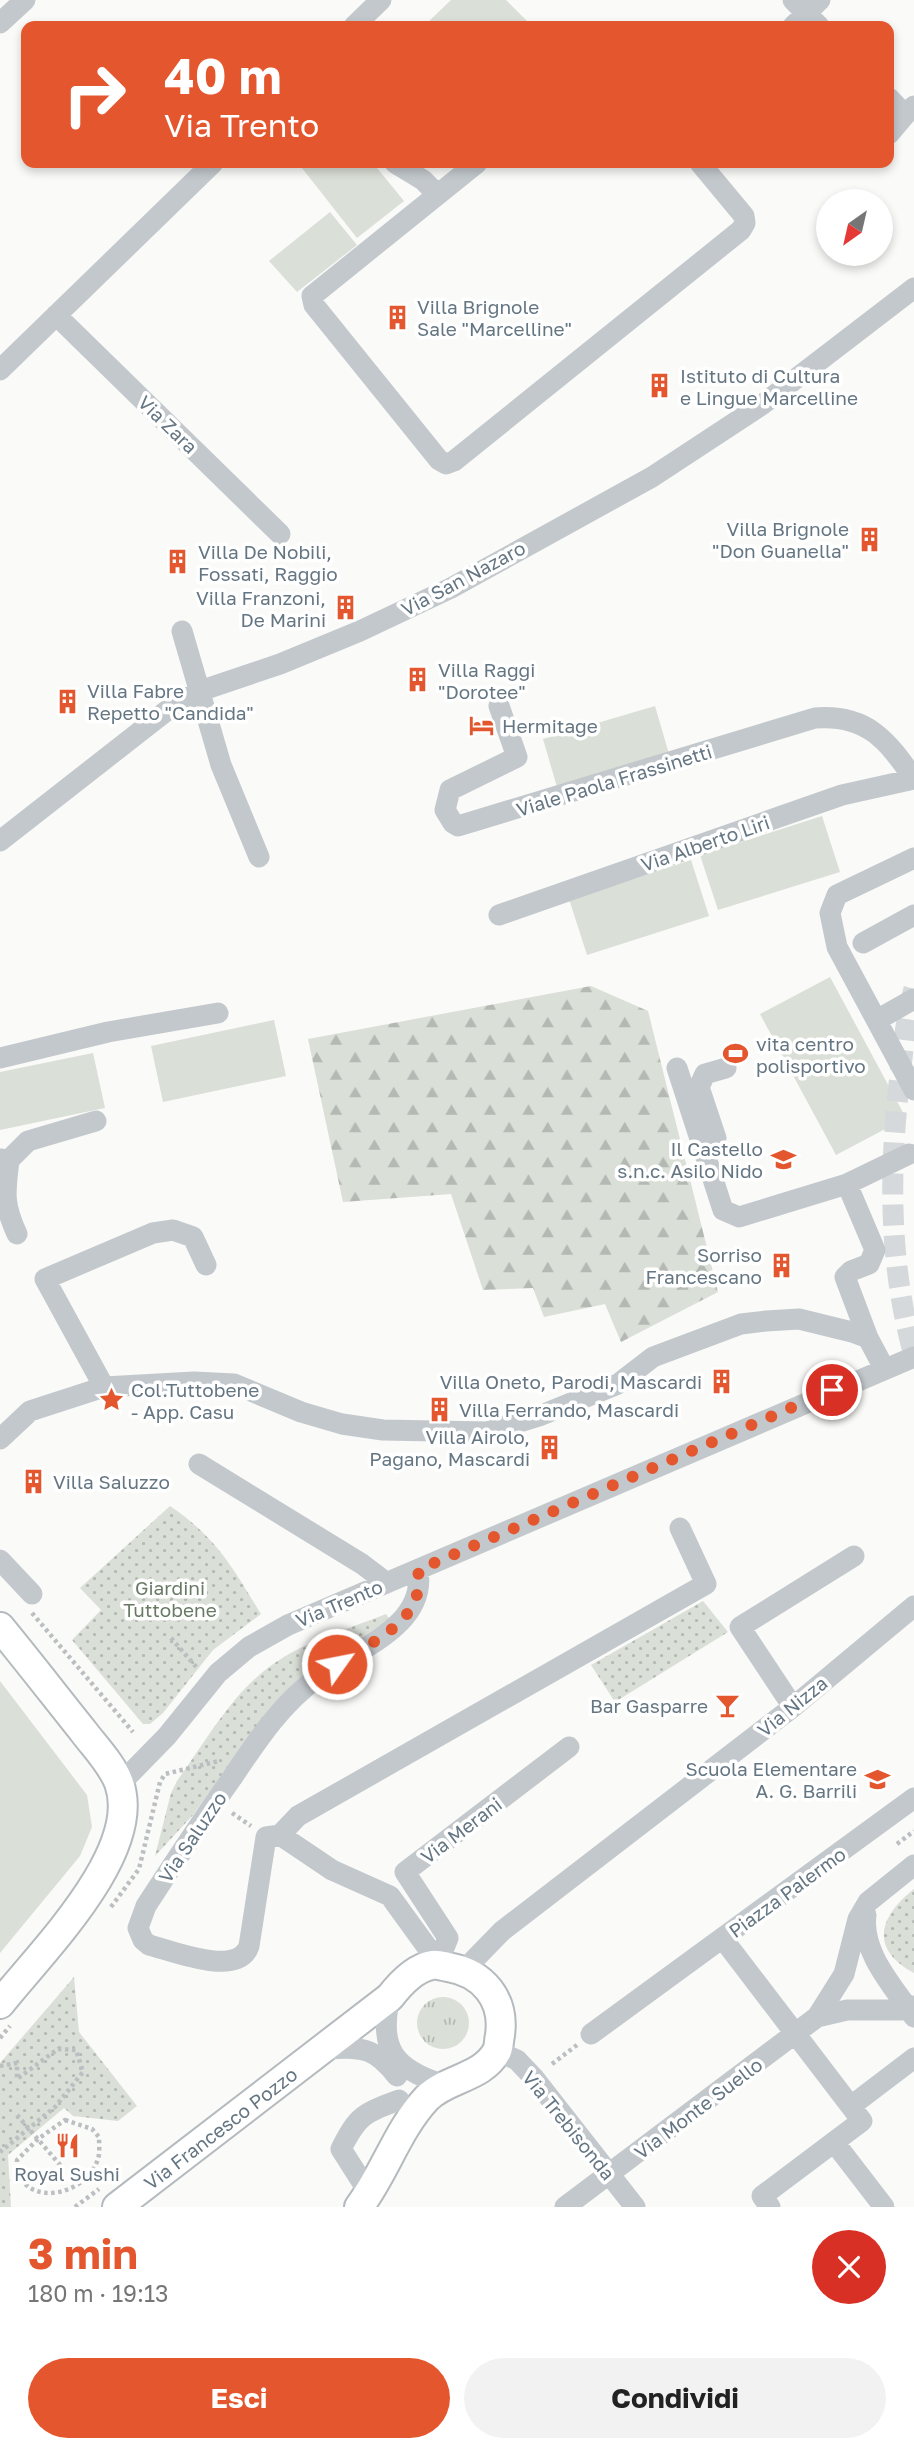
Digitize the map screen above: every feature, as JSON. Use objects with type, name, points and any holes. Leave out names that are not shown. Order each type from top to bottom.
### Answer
[{"type":"main road","points":[[0,1627],[102,1754],[120,1784],[122,1816],[116,1848],[101,1878],[0,2004]]},
{"type":"main road","points":[[364,2200],[391,2149],[426,2099],[442,2084],[462,2080],[497,2051],[502,2021],[496,2000],[483,1982],[444,1966],[410,1976],[390,1997]]},
{"type":"main road","name":"Via Francesco Pozzo","points":[[117,2207],[390,1997]]},
{"type":"street","points":[[0,23],[25,0]]},
{"type":"street","points":[[359,21],[381,0]]},
{"type":"street","points":[[894,101],[910,110],[894,128]]},
{"type":"street","points":[[0,370],[208,168]]},
{"type":"street","points":[[403,168],[423,180],[437,194]]},
{"type":"street","points":[[470,168],[312,296],[314,305],[439,460],[446,464],[741,230],[745,223],[744,216],[704,168]]},
{"type":"street","name":"Via San Nazaro","points":[[4,831],[156,717],[200,691],[280,664],[360,631],[451,588],[652,477],[763,404],[914,288]]},
{"type":"street","name":"Via Zara","points":[[56,315],[280,534]]},
{"type":"street","points":[[181,631],[220,765],[258,857]]},
{"type":"street","name":"Viale Paola Frassinetti","points":[[499,706],[517,758],[450,790],[446,796],[445,810],[447,817],[458,825],[815,718],[839,718],[874,732],[896,752],[914,779]]},
{"type":"street","name":"Via Alberto Liri","points":[[499,915],[842,795],[914,779]]},
{"type":"street","points":[[912,1080],[837,947],[832,929],[831,905],[837,895],[914,858]]},
{"type":"street","points":[[863,943],[914,915]]},
{"type":"street","points":[[877,1020],[914,999]]},
{"type":"street","points":[[0,1058],[108,1032],[218,1013]]},
{"type":"street","points":[[677,1068],[716,1138]]},
{"type":"street","points":[[726,1068],[705,1074],[699,1087],[716,1138],[723,1210],[731,1215],[739,1217],[846,1184],[909,1154]]},
{"type":"street","points":[[17,1234],[6,1211],[4,1160],[28,1141],[96,1121]]},
{"type":"street","points":[[846,1184],[875,1250],[869,1264],[851,1271],[845,1277],[868,1338],[884,1368]]},
{"type":"street","points":[[104,1387],[45,1279],[153,1233],[173,1230],[194,1237],[206,1265]]},
{"type":"street","points":[[0,1439],[30,1411],[104,1387],[194,1382],[234,1384],[321,1418],[383,1430],[486,1432],[539,1416],[618,1384],[653,1357],[741,1324],[799,1319],[868,1338]]},
{"type":"street","name":"Via Trento","points":[[120,1784],[167,1736],[218,1673],[249,1647],[288,1625],[914,1357]]},
{"type":"street","points":[[199,1464],[362,1564],[387,1583]]},
{"type":"street","points":[[444,1966],[390,1896],[332,1870],[273,1836],[298,1816],[706,1584],[680,1528]]},
{"type":"street","points":[[793,1707],[740,1627],[854,1556]]},
{"type":"street","points":[[0,1559],[29,1600]]},
{"type":"street","name":"Via Saluzzo","points":[[273,1836],[248,1946],[242,1957],[228,1963],[219,1962],[149,1945],[143,1940],[138,1928],[141,1914],[271,1718],[316,1678],[401,1623],[413,1607],[421,1589],[418,1570]]},
{"type":"street","name":"Via Nizza","points":[[444,1966],[502,1931],[793,1707],[914,1606]]},
{"type":"street","name":"Via Merani","points":[[444,1966],[448,1938],[405,1872],[569,1747]]},
{"type":"street","name":"Piazza Palermo","points":[[851,2106],[723,1939],[914,1798]]},
{"type":"street","points":[[796,2034],[817,2017],[844,1974],[858,1919],[868,1902],[914,1865]]},
{"type":"street","points":[[868,1902],[864,1931],[872,1951],[912,2011]]},
{"type":"street","points":[[591,2034],[723,1939]]},
{"type":"street","points":[[390,1997],[385,2020],[386,2038],[400,2082],[391,2149]]},
{"type":"street","points":[[817,2017],[847,2010],[912,2011]]},
{"type":"street","points":[[330,2042],[380,2032],[386,2038]]},
{"type":"street","name":"Via Monte Suello","points":[[565,2207],[796,2034]]},
{"type":"street","points":[[330,2042],[368,2049],[382,2057],[400,2082]]},
{"type":"street","name":"Via Trebisonda","points":[[497,2051],[517,2060],[635,2207]]},
{"type":"street","points":[[770,2207],[762,2196],[862,2121],[851,2106],[914,2058]]},
{"type":"street","points":[[364,2200],[341,2149],[354,2124],[400,2082],[414,2076],[442,2084]]},
{"type":"street","points":[[834,2142],[884,2207]]},
{"type":"path","points":[[29,1600],[134,1732]]},
{"type":"path","points":[[171,1638],[200,1671]]},
{"type":"path","points":[[165,1774],[225,1759]]},
{"type":"path","points":[[226,1808],[273,1836]]},
{"type":"path","points":[[897,1844],[914,1831]]},
{"type":"path","points":[[552,2064],[591,2034]]},
{"type":"path","points":[[0,2066],[17,2063],[17,2079],[58,2049],[76,2050],[83,2072],[55,2107],[0,2152]]},
{"type":"path","points":[[17,2115],[61,2166]]},
{"type":"path","points":[[65,2120],[92,2129],[99,2137],[98,2158],[79,2187],[54,2197],[24,2188],[17,2176],[17,2160],[38,2139],[65,2120]]},
{"type":"path","points":[[79,2187],[87,2198]]},
{"type":"green space","points":[[451,0],[506,0],[527,21],[429,21]]},
{"type":"green space","points":[[302,168],[377,168],[404,201],[357,238]]},
{"type":"green space","points":[[330,212],[357,245],[297,292],[269,261]]},
{"type":"green space","points":[[655,706],[669,754],[557,787],[543,739]]},
{"type":"green space","points":[[822,816],[840,872],[718,910],[700,855]]},
{"type":"green space","points":[[691,860],[709,916],[587,955],[569,899]]},
{"type":"green space","points":[[830,977],[906,1118],[836,1155],[760,1014]]},
{"type":"green space","points":[[591,986],[648,1011],[718,1292],[621,1342],[605,1304],[544,1317],[533,1288],[483,1290],[451,1194],[343,1202],[308,1039]]},
{"type":"green space","points":[[274,1020],[286,1076],[163,1102],[151,1046]]},
{"type":"green space","points":[[93,1053],[105,1108],[0,1130],[0,1072]]},
{"type":"green space","name":"Giardini Tuttobene","points":[[170,1506],[212,1542],[261,1614],[213,1650],[163,1713],[150,1724],[143,1724],[72,1640],[101,1610],[80,1588]]},
{"type":"green space","points":[[703,1601],[728,1632],[615,1702],[591,1665]]},
{"type":"green space","points":[[386,1614],[391,1621],[309,1672],[265,1714],[193,1815],[155,1856],[171,1793],[177,1781],[239,1695],[277,1661],[323,1638]]},
{"type":"green space","points":[[0,1681],[87,1795],[92,1827],[80,1856],[0,1953]]},
{"type":"green space","points":[[914,1889],[914,1973],[890,1953],[884,1932],[893,1910]]},
{"type":"green space","points":[[74,1977],[79,2032],[137,2106],[118,2121],[73,2116],[64,2108],[8,2155],[11,2207],[0,2207],[0,2063]]},
{"type":"green space","points":[[443,1997],[453,1999],[461,2005],[467,2013],[467,2033],[461,2041],[453,2047],[443,2049],[433,2047],[425,2041],[419,2033],[417,2023],[419,2013],[425,2005],[433,1999]]},
{"type":"tunnel","points":[[914,989],[906,1024],[899,1084],[893,1186],[893,1220],[900,1288],[914,1355]]},
{"type":"place","name":"Villa Brignole Sale \"Marcelline\"","points":[[397,317]]},
{"type":"place","name":"Istituto di Cultura e Lingue Marcelline","points":[[660,386]]},
{"type":"place","name":"Villa Brignole \"Don Guanella\"","points":[[869,539]]},
{"type":"place","name":"Villa De Nobili, Fossati, Raggio","points":[[178,562]]},
{"type":"place","name":"Villa Franzoni, De Marini","points":[[346,608]]},
{"type":"place","name":"Villa Raggi \"Dorotee\"","points":[[418,680]]},
{"type":"place","name":"Villa Fabre Repetto \"Candida\"","points":[[67,701]]},
{"type":"place","name":"Hermitage","points":[[482,725]]},
{"type":"place","name":"vita centro polisportivo","points":[[736,1054]]},
{"type":"place","name":"Il Castello s.n.c. Asilo Nido","points":[[783,1159]]},
{"type":"place","name":"Sorriso Francescano","points":[[782,1265]]},
{"type":"place","name":"Villa Oneto, Parodi, Mascardi","points":[[722,1381]]},
{"type":"place","name":"Col.Tuttobene - App. Casu","points":[[111,1400]]},
{"type":"place","name":"Villa Ferrando, Mascardi","points":[[439,1409]]},
{"type":"place","name":"Villa Airolo, Pagano, Mascardi","points":[[550,1447]]},
{"type":"place","name":"Villa Saluzzo","points":[[33,1481]]},
{"type":"place","name":"Bar Gasparre","points":[[728,1705]]},
{"type":"place","name":"Scuola Elementare A. G. Barrili","points":[[877,1779]]},
{"type":"place","name":"Royal Sushi","points":[[67,2145]]},
{"type":"route","points":[[337,1664],[401,1623],[413,1607],[421,1589],[418,1570],[832,1390]]}]
